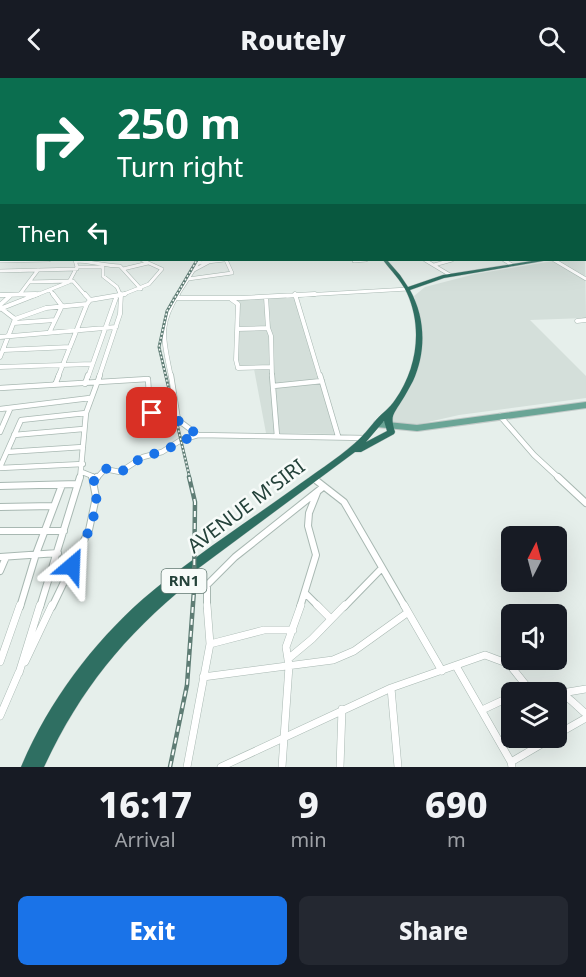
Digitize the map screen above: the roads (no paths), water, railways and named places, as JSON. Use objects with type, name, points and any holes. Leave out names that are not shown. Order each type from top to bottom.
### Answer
[{"type":"highway","name":"RN1","points":[[386,261],[404,283],[413,289]]},
{"type":"highway","points":[[404,283],[413,289],[450,275],[530,261]]},
{"type":"highway","name":"AVENUE M'SIRI","points":[[37,767],[83,685],[137,620],[175,588],[319,485],[375,436],[377,424],[390,411],[407,385],[418,355],[420,326],[413,289]]},
{"type":"highway","points":[[375,436],[392,430],[390,411]]},
{"type":"highway","name":"AVENUE M'SIRI","points":[[28,767],[51,724],[89,665],[133,616],[171,584],[356,447],[375,436]]},
{"type":"main road","points":[[375,436],[417,428],[586,405]]},
{"type":"main road","points":[[377,424],[417,428]]},
{"type":"street","points":[[1,308],[71,281],[77,268],[76,261]]},
{"type":"street","points":[[87,261],[102,266]]},
{"type":"street","points":[[0,357],[15,321],[39,309],[116,298],[151,283],[162,268],[144,261]]},
{"type":"street","points":[[179,421],[162,331],[166,315],[199,261],[217,261]]},
{"type":"street","points":[[188,279],[232,273],[226,261]]},
{"type":"street","points":[[427,261],[450,275]]},
{"type":"street","points":[[434,265],[448,261]]},
{"type":"street","points":[[506,261],[512,265]]},
{"type":"street","points":[[556,261],[586,279]]},
{"type":"street","points":[[194,270],[209,262]]},
{"type":"street","points":[[123,269],[148,263]]},
{"type":"street","points":[[19,674],[78,484],[82,468],[83,429],[86,413],[123,300],[119,289],[103,276],[102,266]]},
{"type":"street","points":[[0,271],[118,266],[141,289]]},
{"type":"street","points":[[20,295],[38,270]]},
{"type":"street","points":[[29,282],[71,281],[78,284],[89,302]]},
{"type":"street","points":[[175,298],[266,297],[413,289]]},
{"type":"street","points":[[50,290],[62,306]]},
{"type":"street","points":[[0,295],[40,294]]},
{"type":"street","points":[[295,294],[338,436]]},
{"type":"street","points":[[1,308],[10,296]]},
{"type":"street","points":[[266,297],[268,328],[271,336],[271,367],[277,436]]},
{"type":"street","points":[[85,384],[116,298]]},
{"type":"street","points":[[229,298],[237,304],[238,368],[271,367]]},
{"type":"street","points":[[55,385],[89,302]]},
{"type":"street","points":[[50,332],[62,306]]},
{"type":"street","points":[[1,308],[15,321],[55,320]]},
{"type":"street","points":[[577,321],[586,320]]},
{"type":"street","points":[[0,337],[116,327]]},
{"type":"street","points":[[237,329],[268,328]]},
{"type":"street","points":[[4,351],[70,347]]},
{"type":"street","points":[[0,367],[92,364]]},
{"type":"street","points":[[0,388],[148,380],[150,412],[168,421],[179,421],[198,435]]},
{"type":"street","points":[[273,386],[322,381]]},
{"type":"street","points":[[0,409],[90,398]]},
{"type":"street","points":[[0,432],[10,409]]},
{"type":"street","points":[[0,716],[89,530],[96,497],[94,481],[90,474],[82,468],[70,465],[0,468],[22,420],[86,413]]},
{"type":"street","points":[[500,416],[534,455],[586,503]]},
{"type":"street","points":[[14,435],[83,429]]},
{"type":"street","points":[[94,481],[105,468],[120,472],[142,457],[165,451],[181,441],[198,435],[375,436]]},
{"type":"street","points":[[7,452],[83,447]]},
{"type":"street","points":[[0,486],[78,484]]},
{"type":"street","points":[[0,662],[62,485]]},
{"type":"street","points":[[319,485],[339,495],[344,502],[442,671]]},
{"type":"street","points":[[282,767],[288,662],[286,647],[316,555],[308,526],[309,513],[319,485]]},
{"type":"street","points":[[187,767],[210,644],[206,596],[211,579],[319,485]]},
{"type":"street","points":[[0,507],[53,506]]},
{"type":"street","points":[[0,531],[64,531]]},
{"type":"street","points":[[0,571],[3,557],[58,553]]},
{"type":"street","points":[[288,662],[381,569]]},
{"type":"street","points":[[305,593],[331,619]]},
{"type":"street","points":[[203,677],[288,662],[333,660],[343,657],[407,613]]},
{"type":"street","points":[[210,644],[264,630],[293,630]]},
{"type":"street","points":[[221,767],[391,688],[485,655],[509,664],[523,682]]},
{"type":"street","points":[[456,666],[511,764],[536,748]]},
{"type":"street","points":[[391,688],[398,767]]},
{"type":"street","points":[[567,692],[586,689]]},
{"type":"street","points":[[567,698],[586,716],[567,728]]},
{"type":"street","points":[[482,710],[501,701]]},
{"type":"street","points":[[340,767],[342,709]]},
{"type":"railway","points":[[190,479],[159,347],[167,311],[196,261]]},
{"type":"railway","points":[[170,767],[187,685],[194,590],[195,502],[189,477]]}]
